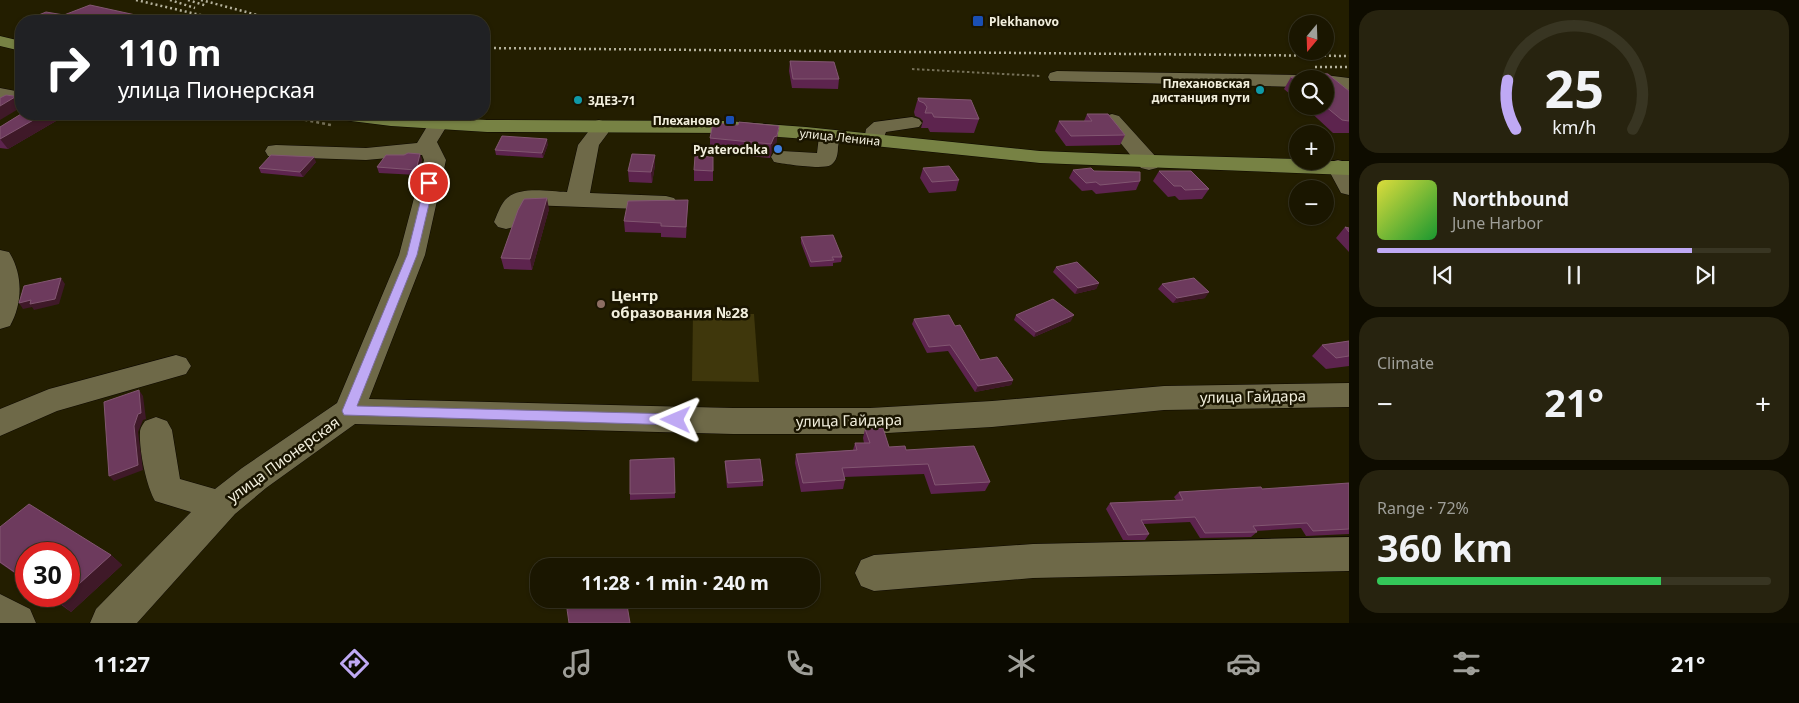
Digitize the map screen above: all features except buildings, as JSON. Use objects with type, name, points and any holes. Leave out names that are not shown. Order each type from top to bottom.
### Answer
[{"type":"main road","points":[[0,41],[15,45]]},
{"type":"main road","name":"улица Ленина","points":[[400,120],[438,124],[509,126],[730,128],[1041,157],[1149,163],[1344,167]]},
{"type":"street","points":[[1057,77],[1289,81]]},
{"type":"street","points":[[1334,82],[1349,84]]},
{"type":"street","points":[[0,94],[15,104]]},
{"type":"street","points":[[1112,120],[1149,163]]},
{"type":"street","points":[[874,141],[876,129],[881,126],[912,123]]},
{"type":"street","name":"улица Пионерская","points":[[110,623],[220,506],[254,478],[349,411],[412,255],[435,160],[429,148],[429,138],[438,124]]},
{"type":"street","points":[[577,199],[589,145],[598,133],[599,126]]},
{"type":"street","points":[[782,157],[823,160],[827,156],[829,136]]},
{"type":"street","points":[[276,151],[366,154],[429,148]]},
{"type":"street","points":[[1344,167],[1349,188]]},
{"type":"street","points":[[506,222],[514,204],[523,198],[680,204]]},
{"type":"street","points":[[0,258],[7,281],[5,301],[0,319]]},
{"type":"street","points":[[0,423],[50,401],[176,366]]},
{"type":"street","name":"улица Гайдара","points":[[349,411],[734,421],[870,421],[992,414],[1164,398],[1349,395]]},
{"type":"street","points":[[156,430],[164,485],[167,490],[220,506]]},
{"type":"street","points":[[874,573],[1033,561],[1349,554]]},
{"type":"street","points":[[0,613],[16,623]]},
{"type":"path","points":[[912,68],[1057,77]]},
{"type":"shaded area","points":[[693,313],[754,314],[759,382],[692,381]]},
{"type":"railway","points":[[136,0],[200,15]]},
{"type":"railway","points":[[170,0],[195,8]]},
{"type":"railway","points":[[188,0],[207,6]]},
{"type":"railway","points":[[201,0],[257,15]]},
{"type":"railway","points":[[490,48],[1349,56]]},
{"type":"railway","points":[[1315,67],[1349,67]]},
{"type":"place","name":"Plekhanovo","points":[[978,21]]},
{"type":"place","name":"Плехановская дистанция пути","points":[[1260,90]]},
{"type":"place","name":"3ДЕЗ-71","points":[[578,100]]},
{"type":"place","name":"Плеханово","points":[[730,120]]},
{"type":"place","name":"Pyaterochka","points":[[778,149]]},
{"type":"place","name":"Центр образования №28","points":[[601,304]]},
{"type":"route","points":[[429,183],[412,255],[349,411],[676,420]]}]
